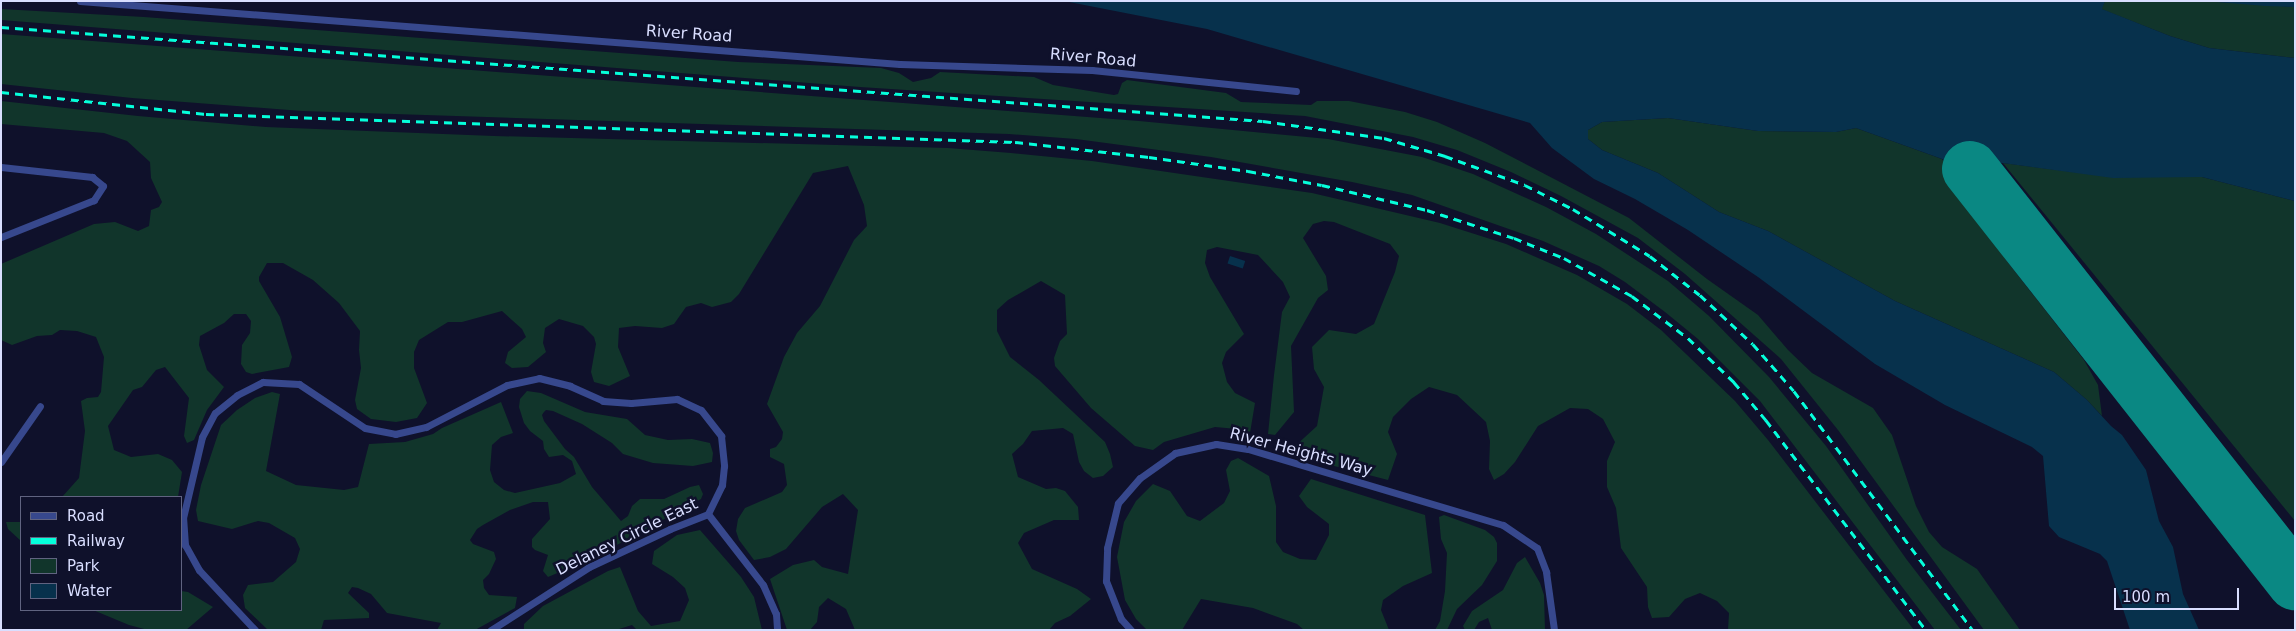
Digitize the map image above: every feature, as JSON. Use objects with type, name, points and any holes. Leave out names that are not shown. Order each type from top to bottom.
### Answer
[{"type":"street","name":"River Road","points":[[80,1],[900,64],[1092,70],[1296,91]]},
{"type":"street","points":[[1,167],[92,177],[104,186],[94,200],[1,236]]},
{"type":"street","name":"Delaney Circle East","points":[[255,630],[199,570],[185,545],[183,518],[202,436],[215,413],[236,395],[262,382],[299,384],[365,428],[395,434],[426,427],[506,385],[539,378],[570,386],[602,401],[631,404],[677,399],[701,410],[721,436],[724,466],[722,485],[708,514],[670,529],[589,567],[491,630]]},
{"type":"street","points":[[1,462],[40,406]]},
{"type":"street","name":"River Heights Way","points":[[1131,630],[1121,620],[1106,581],[1107,548],[1118,503],[1140,478],[1175,453],[1216,444],[1248,449],[1503,525],[1536,548],[1546,572],[1554,630]]},
{"type":"street","points":[[708,514],[763,585],[776,614],[777,630]]},
{"type":"green space","points":[[2105,1],[2204,1],[2295,7],[2295,58],[2209,48],[2170,36],[2101,9]]},
{"type":"green space","points":[[1,9],[144,17],[738,62],[881,68],[899,73],[913,82],[931,78],[940,72],[1034,77],[1053,85],[1114,95],[1118,94],[1122,83],[1127,80],[1226,93],[1241,102],[1311,105],[1317,101],[1349,101],[1405,112],[1437,122],[1485,143],[1629,218],[1707,279],[1758,315],[1788,350],[1812,373],[1873,408],[1892,435],[1916,506],[1929,532],[1942,547],[1977,569],[2020,630],[1984,630],[1838,430],[1781,359],[1685,274],[1638,238],[1561,196],[1511,172],[1457,150],[1413,137],[1305,116],[860,87],[1,20]]},
{"type":"green space","points":[[1,34],[1139,121],[1328,139],[1422,157],[1473,174],[1546,207],[1596,234],[1668,281],[1709,316],[1769,377],[1826,446],[1907,560],[1961,630],[1935,630],[1760,401],[1698,339],[1665,312],[1625,282],[1599,266],[1543,241],[1412,195],[1352,182],[1211,157],[1076,139],[1009,134],[302,111],[132,98],[1,84]]},
{"type":"green space","points":[[1,101],[138,116],[266,127],[494,136],[948,148],[1092,161],[1312,193],[1440,223],[1506,244],[1577,275],[1627,304],[1661,330],[1735,401],[1768,440],[1914,630],[1728,630],[1729,613],[1717,601],[1700,593],[1685,599],[1669,617],[1652,618],[1648,607],[1647,587],[1621,548],[1616,508],[1607,487],[1607,461],[1615,442],[1603,419],[1588,409],[1570,408],[1538,426],[1515,462],[1504,474],[1494,480],[1489,469],[1490,441],[1486,422],[1457,395],[1429,387],[1411,399],[1393,417],[1388,432],[1397,454],[1388,480],[1292,455],[1293,448],[1317,426],[1324,387],[1314,369],[1312,347],[1329,330],[1356,334],[1374,324],[1395,272],[1399,256],[1390,244],[1334,222],[1324,221],[1313,224],[1303,238],[1326,276],[1328,290],[1318,298],[1291,346],[1294,412],[1275,435],[1268,434],[1274,375],[1282,312],[1290,297],[1283,282],[1258,255],[1217,247],[1207,250],[1205,263],[1210,277],[1244,334],[1226,352],[1222,363],[1227,382],[1235,393],[1255,403],[1250,433],[1237,429],[1215,427],[1164,442],[1153,450],[1135,446],[1091,408],[1055,366],[1054,358],[1060,341],[1067,334],[1065,295],[1041,281],[1008,300],[997,310],[997,331],[1010,357],[1039,380],[1105,442],[1110,454],[1113,467],[1103,476],[1093,478],[1084,471],[1079,462],[1073,434],[1063,428],[1032,431],[1023,444],[1012,454],[1018,477],[1046,489],[1056,488],[1065,491],[1078,507],[1079,520],[1054,520],[1024,533],[1018,543],[1032,569],[1077,589],[1091,599],[1070,616],[1055,623],[1049,630],[855,630],[846,609],[828,598],[819,607],[817,622],[810,630],[787,630],[770,579],[793,565],[814,560],[822,567],[848,574],[858,510],[843,494],[822,507],[786,549],[770,557],[754,560],[739,540],[736,531],[738,519],[745,508],[782,492],[787,485],[784,464],[770,457],[770,449],[776,447],[782,439],[783,432],[767,404],[784,357],[797,333],[820,306],[854,240],[867,226],[864,205],[848,166],[813,173],[739,294],[731,302],[712,307],[701,303],[686,307],[674,324],[662,328],[635,326],[619,328],[618,347],[630,376],[609,386],[594,382],[591,372],[596,344],[594,337],[583,326],[559,319],[545,328],[543,343],[546,352],[528,367],[512,368],[505,363],[508,352],[526,337],[522,329],[502,311],[462,322],[448,322],[419,340],[414,352],[414,368],[427,403],[417,418],[396,422],[371,419],[357,409],[355,400],[361,368],[359,350],[360,331],[339,303],[313,280],[283,263],[267,263],[259,277],[259,281],[280,317],[292,357],[289,367],[252,374],[246,372],[241,364],[242,345],[250,333],[251,321],[246,314],[234,314],[224,323],[200,336],[199,345],[207,370],[224,387],[207,410],[194,440],[187,443],[184,436],[189,398],[165,367],[156,370],[142,387],[133,390],[108,426],[114,450],[131,457],[158,454],[172,460],[182,472],[178,496],[63,496],[79,478],[85,431],[81,401],[87,398],[98,397],[101,392],[104,357],[96,337],[77,331],[60,330],[52,335],[37,336],[12,345],[1,340],[1,264],[94,224],[115,222],[138,231],[149,226],[151,210],[159,207],[162,202],[151,178],[150,162],[127,141],[104,133],[1,124]]},
{"type":"green space","points":[[1668,118],[1758,131],[1836,132],[1856,128],[1942,159],[2006,260],[2084,360],[2098,385],[2102,416],[2087,400],[2054,372],[1895,301],[1768,231],[1719,212],[1658,173],[1602,150],[1588,139],[1588,130],[1602,122]]},
{"type":"green space","points":[[2003,163],[2113,177],[2202,177],[2295,201],[2295,521]]},
{"type":"green space","points":[[527,391],[541,393],[585,412],[627,419],[645,435],[668,440],[692,439],[710,443],[713,453],[712,462],[693,466],[653,463],[623,454],[612,443],[582,424],[553,411],[546,410],[542,415],[544,421],[565,449],[574,457],[592,487],[621,521],[628,516],[632,506],[640,499],[664,499],[699,485],[703,494],[701,499],[595,557],[548,577],[543,571],[548,555],[532,547],[532,539],[550,519],[548,502],[533,502],[510,510],[483,525],[477,529],[470,540],[473,544],[494,552],[496,559],[489,574],[483,580],[484,588],[489,595],[517,597],[515,608],[475,630],[437,630],[441,623],[387,613],[371,594],[352,587],[348,593],[369,613],[369,618],[324,620],[321,630],[268,630],[245,608],[243,595],[248,585],[273,582],[296,562],[300,549],[295,538],[269,523],[258,521],[232,529],[198,521],[196,510],[201,485],[221,425],[237,410],[255,398],[272,392],[280,394],[266,471],[296,485],[344,490],[358,487],[369,444],[405,442],[433,434],[442,428],[501,402],[513,433],[501,437],[492,445],[490,470],[494,482],[504,490],[515,493],[560,483],[576,474],[572,461],[563,455],[549,457],[544,449],[543,441],[530,431],[524,423],[519,407],[520,399]]},
{"type":"green space","points":[[1238,458],[1269,476],[1276,506],[1276,542],[1283,552],[1300,559],[1316,560],[1329,535],[1329,524],[1307,507],[1299,496],[1311,479],[1425,515],[1432,573],[1403,586],[1383,600],[1381,610],[1389,630],[1304,630],[1297,624],[1253,608],[1201,599],[1182,630],[1147,630],[1136,619],[1125,600],[1117,557],[1124,522],[1136,501],[1153,484],[1170,491],[1187,516],[1200,521],[1224,503],[1230,491],[1226,470],[1231,461]]},
{"type":"green space","points":[[1444,515],[1485,530],[1494,537],[1497,543],[1497,561],[1482,585],[1457,609],[1447,630],[1435,630],[1440,621],[1445,591],[1447,553],[1441,539],[1439,517]]},
{"type":"green space","points":[[6,522],[20,522],[20,540],[8,529]]},
{"type":"green space","points":[[700,530],[741,577],[754,597],[762,630],[637,630],[632,625],[616,630],[524,630],[524,624],[543,606],[608,571],[620,567],[638,611],[651,626],[680,621],[689,600],[685,588],[673,577],[652,564],[654,551],[677,535]]},
{"type":"green space","points":[[1525,557],[1540,583],[1544,595],[1545,630],[1492,630],[1488,618],[1479,622],[1474,630],[1465,630],[1463,626],[1472,611],[1503,590],[1517,563]]},
{"type":"green space","points":[[182,591],[188,592],[213,607],[186,630],[148,630],[129,625],[95,611],[182,611]]},
{"type":"water","points":[[1064,1],[2105,1],[2102,9],[2170,36],[2209,48],[2295,58],[2295,201],[2202,177],[2113,178],[1995,162],[1945,160],[1856,128],[1836,132],[1758,131],[1668,118],[1602,122],[1588,130],[1588,139],[1602,150],[1658,173],[1719,212],[1768,231],[1895,301],[2054,372],[2087,400],[2122,435],[2146,470],[2159,521],[2173,547],[2183,594],[2199,630],[2130,630],[2107,561],[2100,554],[2059,537],[2049,526],[2043,456],[2032,447],[1945,405],[1875,364],[1758,277],[1688,230],[1635,199],[1594,179],[1552,148],[1530,123],[1207,29]]},
{"type":"water","points":[[2204,1],[2295,1],[2295,7],[2266,6]]},
{"type":"water","points":[[1230,256],[1245,261],[1243,269],[1228,264]]},
{"type":"runway","points":[[1970,169],[2295,582]]},
{"type":"railway","points":[[1,27],[1263,121],[1384,138],[1445,156],[1525,185],[1573,209],[1650,256],[1700,295],[1753,344],[1794,391],[1973,630]]},
{"type":"railway","points":[[1,92],[206,114],[1015,142],[1149,157],[1248,171],[1322,185],[1427,210],[1514,238],[1564,258],[1632,296],[1688,338],[1734,382],[1766,420],[1926,630]]}]
